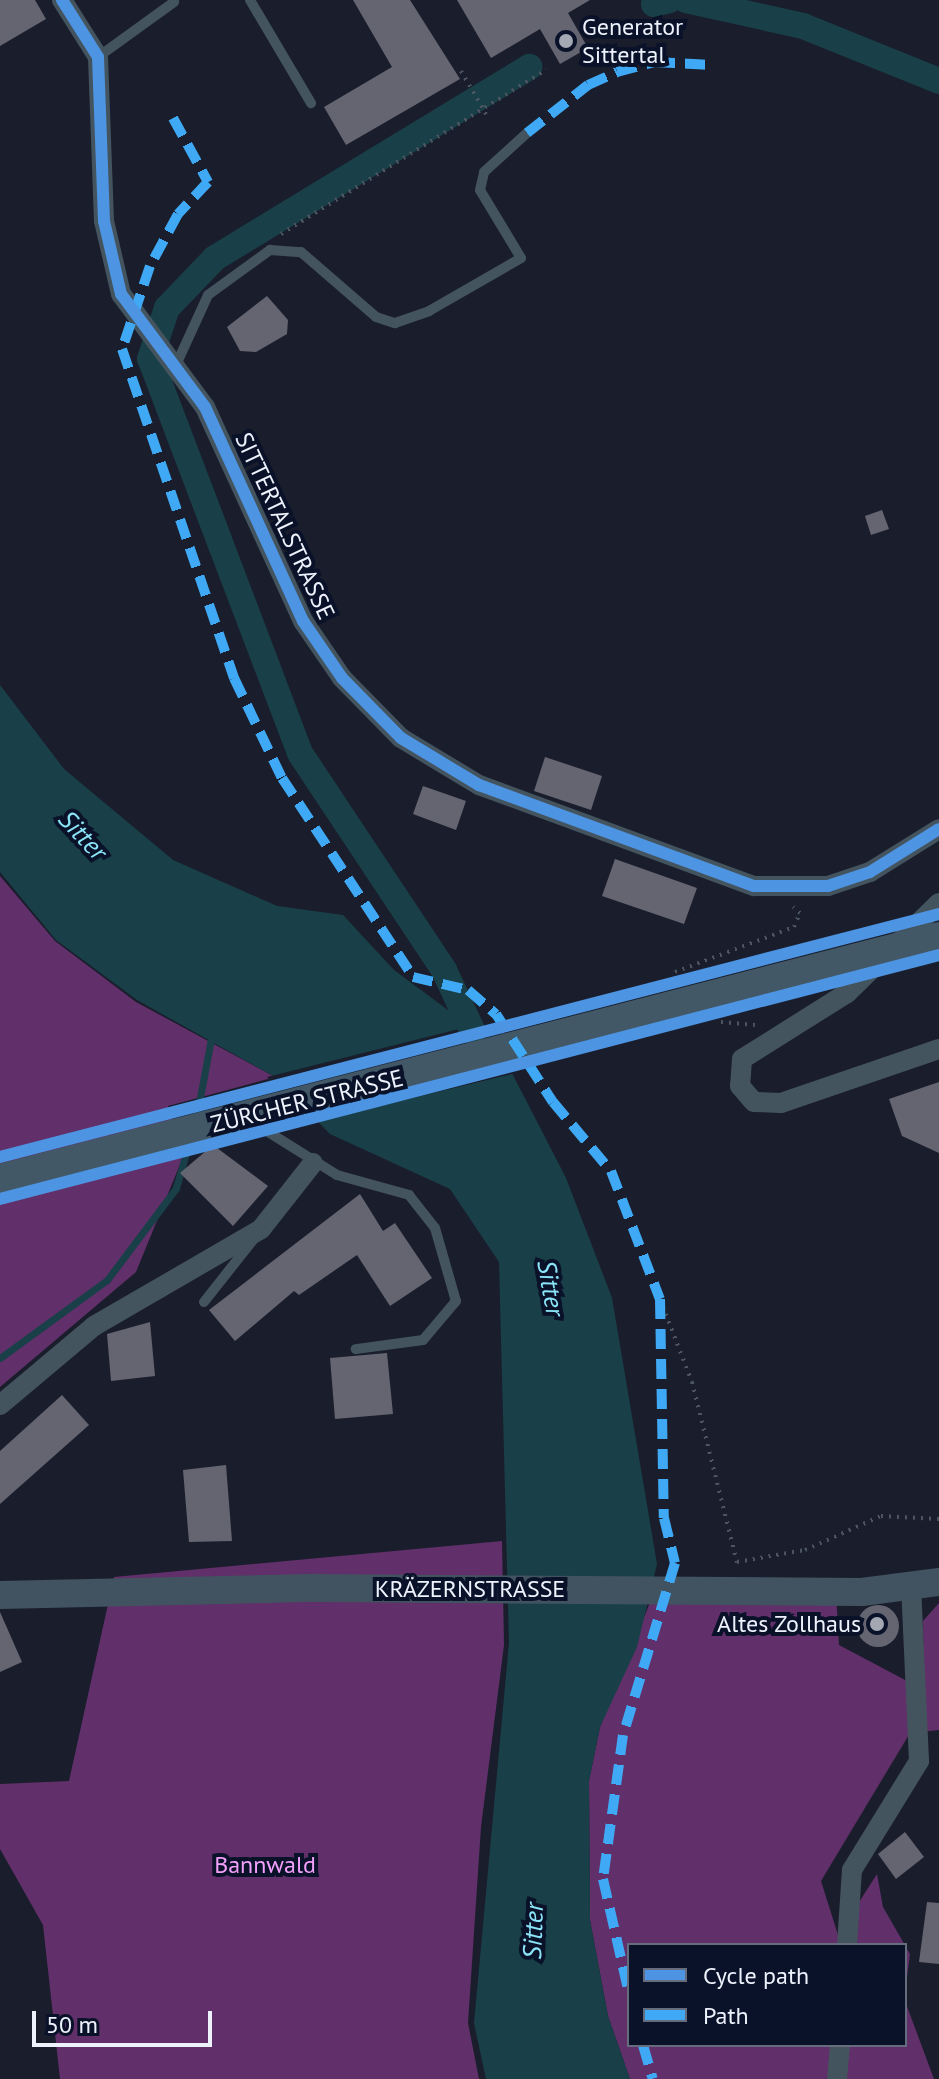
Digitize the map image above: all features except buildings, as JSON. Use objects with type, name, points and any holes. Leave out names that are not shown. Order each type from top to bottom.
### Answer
[{"type":"main road","name":"ZÜRCHER STRASSE","points":[[0,1180],[939,938]]},
{"type":"street","name":"SITTERTALSTRASSE","points":[[63,0],[98,57],[106,246],[121,294],[205,407],[287,592],[321,649],[401,738],[446,770],[754,886],[828,886],[870,872],[939,829]]},
{"type":"street","points":[[939,903],[847,993],[742,1059],[740,1086],[754,1102],[781,1103],[939,1049]]},
{"type":"street","points":[[0,1405],[94,1326],[261,1229],[313,1163]]},
{"type":"street","name":"KRÄZERNSTRASSE","points":[[0,1595],[317,1588],[862,1592],[939,1582]]},
{"type":"street","points":[[847,1943],[852,1870],[919,1761],[911,1587]]},
{"type":"street","points":[[837,2079],[840,2047]]},
{"type":"lane","points":[[250,0],[311,103]]},
{"type":"lane","points":[[98,57],[174,1]]},
{"type":"lane","points":[[172,359],[208,295],[270,250],[314,260],[376,317],[413,319],[521,258],[480,190],[484,172],[527,133]]},
{"type":"lane","points":[[214,1113],[256,1124],[313,1163],[409,1195],[435,1228],[449,1264],[456,1301],[438,1329],[423,1340],[356,1349]]},
{"type":"lane","points":[[204,1302],[241,1263],[261,1229]]},
{"type":"path","points":[[270,250],[288,229],[486,114],[546,70]]},
{"type":"path","points":[[461,71],[486,114]]},
{"type":"path","points":[[655,993],[698,982]]},
{"type":"path","points":[[707,1018],[750,1007]]},
{"type":"path","points":[[660,1299],[692,1382],[737,1562],[805,1550],[881,1516],[939,1519]]},
{"type":"green space","points":[[0,876],[55,941],[136,1002],[275,1077],[168,1106],[183,1157],[136,1272],[0,1387]]},
{"type":"green space","name":"Bannwald","points":[[502,1541],[504,1645],[481,1827],[468,2023],[479,2079],[60,2079],[43,1925],[0,1849],[0,1784],[69,1781],[114,1577]]},
{"type":"green space","points":[[655,1590],[836,1592],[839,1645],[924,1690],[923,1621],[939,1603],[939,1730],[910,1733],[821,1881],[838,1935],[877,1874],[883,1907],[904,1943],[627,1943],[627,2047],[907,2047],[907,2006],[934,2079],[630,2079],[608,2016],[590,1920],[589,1781],[600,1727]]},
{"type":"green space","points":[[907,1949],[910,1954],[907,1977]]},
{"type":"water","name":"Sitter","points":[[0,685],[64,769],[173,860],[277,906],[343,915],[394,970],[499,1048],[566,1178],[612,1298],[657,1564],[637,1647],[600,1727],[589,1781],[590,1920],[608,2016],[630,2079],[486,2079],[474,2023],[509,1643],[499,1262],[450,1189],[330,1134],[275,1077],[137,1000],[56,940],[0,872]]},
{"type":"pier","points":[[471,1026],[502,1046],[516,1073],[313,1122],[267,1077]]},
{"type":"waterway","points":[[654,4],[670,0]]},
{"type":"waterway","points":[[686,0],[803,26],[939,81]]},
{"type":"waterway","points":[[473,1032],[444,970],[300,753],[150,359],[167,308],[215,258],[529,67]]},
{"type":"waterway","points":[[196,1119],[211,1039]]},
{"type":"waterway","points":[[0,1358],[107,1280],[176,1188],[189,1142]]},
{"type":"marked path","points":[[527,133],[588,85],[617,72],[655,62],[712,65]]},
{"type":"marked path","points":[[173,118],[208,182],[178,214],[150,266],[122,349],[234,678],[282,778],[413,977],[468,990],[496,1014],[553,1102],[611,1171],[660,1299],[664,1518],[675,1563],[623,1735],[603,1879],[627,1984]]},
{"type":"marked path","points":[[644,2047],[653,2079]]},
{"type":"cycle path","points":[[62,0],[98,57],[104,221],[121,294],[205,407],[303,621],[342,678],[401,738],[479,785],[754,886],[828,886],[870,872],[939,829]]},
{"type":"cycle path","points":[[0,1157],[939,914]]},
{"type":"cycle path","points":[[0,1199],[939,955]]},
{"type":"place","name":"Generator Sittertal","points":[[566,41]]},
{"type":"place","name":"Altes Zollhaus","points":[[877,1624]]}]
